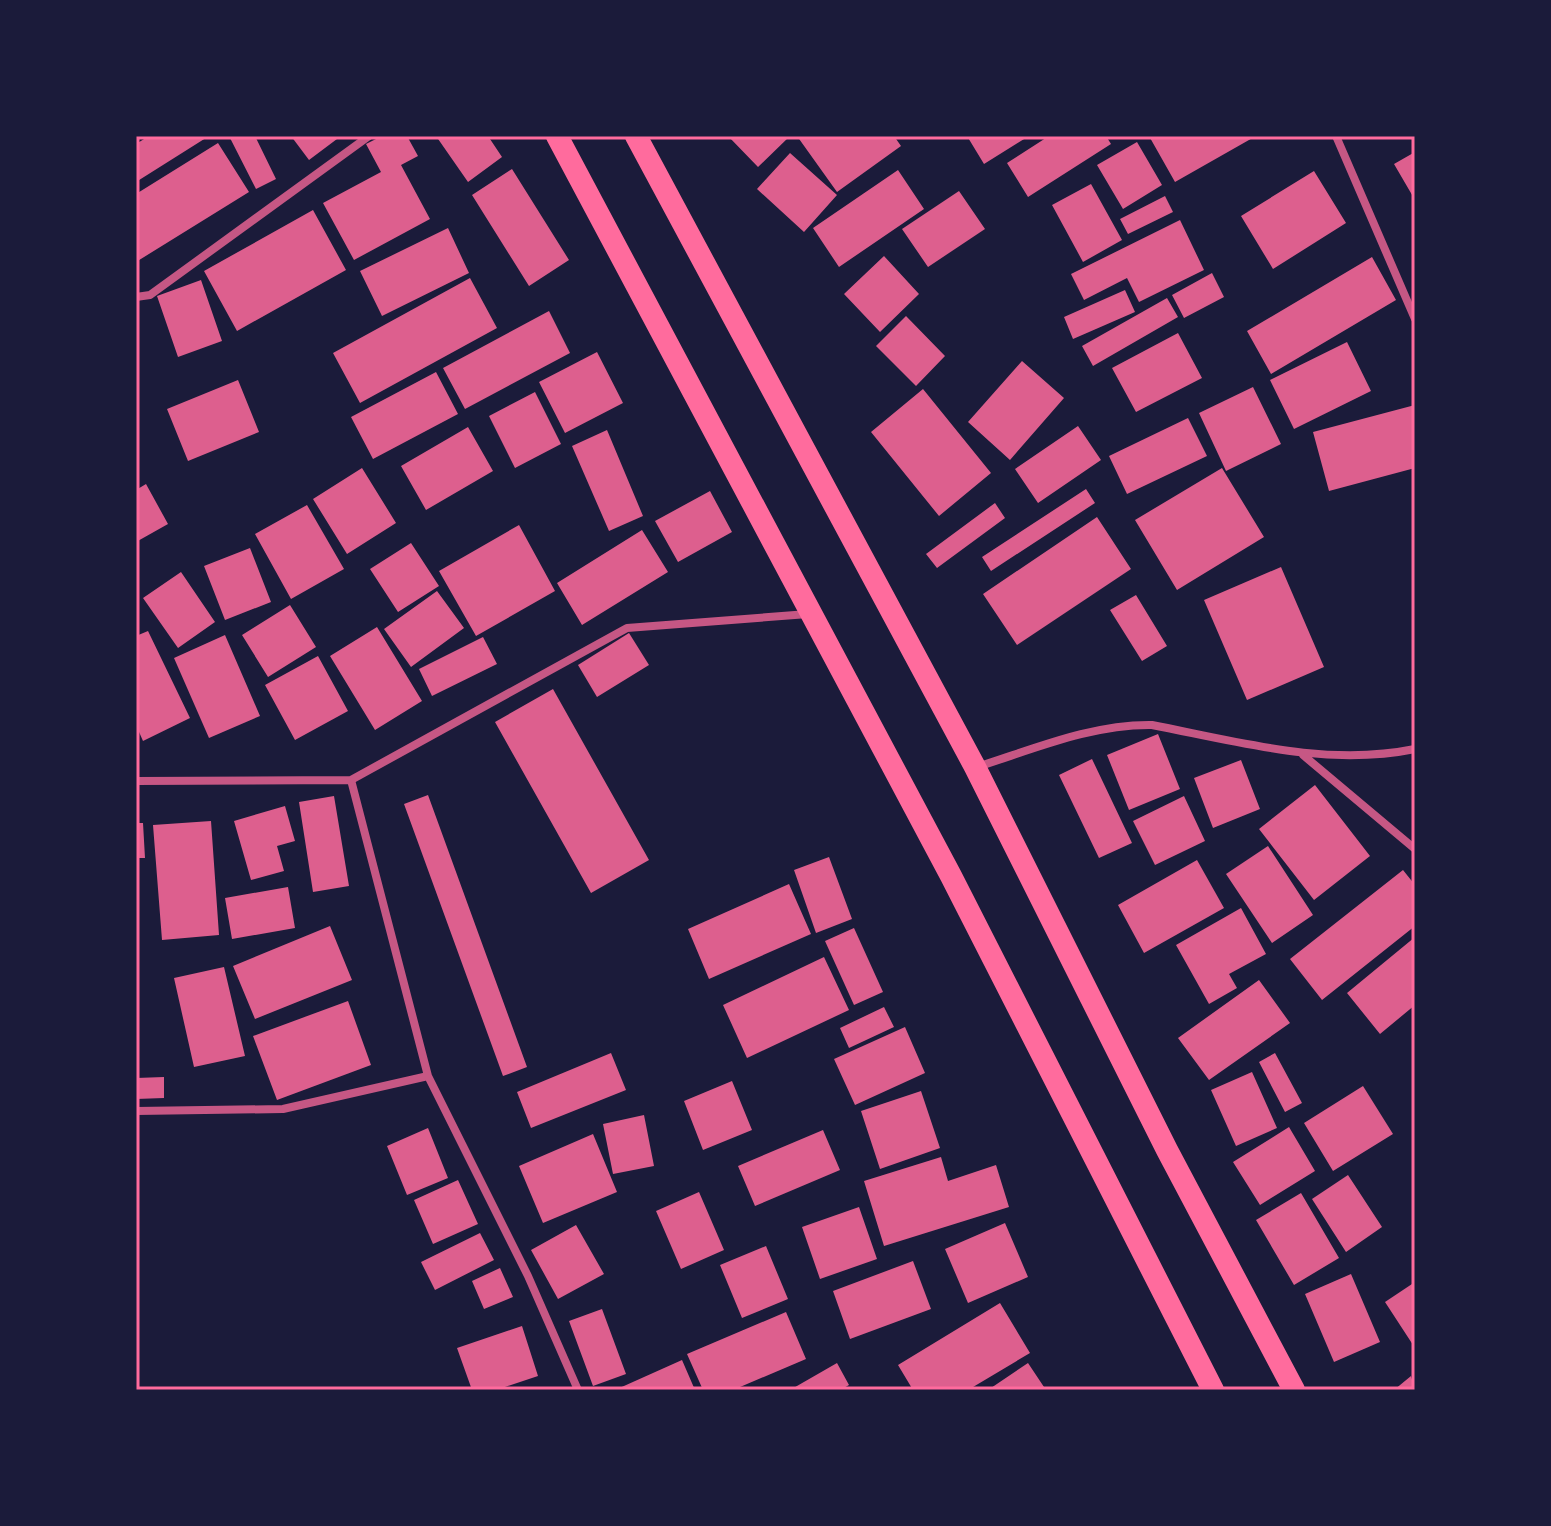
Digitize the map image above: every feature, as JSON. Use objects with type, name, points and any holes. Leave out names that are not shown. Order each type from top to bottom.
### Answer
[{"type":"highway","points":[[557,136],[808,614],[951,876],[1213,1390]]},
{"type":"highway","points":[[636,136],[975,767],[1167,1150],[1294,1390]]},
{"type":"street","points":[[136,297],[150,295],[369,136]]},
{"type":"street","points":[[1336,136],[1415,319]]},
{"type":"street","points":[[136,781],[351,780],[627,628],[808,614]]},
{"type":"street","points":[[975,767],[1101,729],[1131,725],[1152,725],[1303,755],[1391,754],[1415,749]]},
{"type":"street","points":[[1303,755],[1415,849]]},
{"type":"street","points":[[351,780],[428,1076],[528,1276],[578,1390]]},
{"type":"street","points":[[136,1111],[283,1109],[428,1076]]},
{"type":"building","points":[[149,136],[209,136],[136,182],[136,144]]},
{"type":"building","points":[[229,136],[255,136],[276,179],[256,189]]},
{"type":"building","points":[[291,136],[341,136],[309,160]]},
{"type":"building","points":[[382,136],[407,136],[418,156],[401,165],[430,219],[354,260],[323,203],[381,172],[366,144]]},
{"type":"building","points":[[436,136],[488,136],[502,157],[468,182]]},
{"type":"building","points":[[728,136],[790,136],[758,167]]},
{"type":"building","points":[[797,136],[894,136],[901,146],[837,192]]},
{"type":"building","points":[[967,136],[1029,136],[984,164]]},
{"type":"building","points":[[1049,136],[1106,136],[1111,144],[1028,197],[1007,163]]},
{"type":"building","points":[[1149,136],[1256,136],[1175,182]]},
{"type":"building","points":[[1137,142],[1162,185],[1123,209],[1097,165]]},
{"type":"building","points":[[218,143],[249,192],[136,262],[136,194]]},
{"type":"building","points":[[1415,152],[1415,200],[1394,164]]},
{"type":"building","points":[[790,153],[837,195],[804,232],[757,189]]},
{"type":"building","points":[[512,169],[569,260],[529,286],[472,195]]},
{"type":"building","points":[[898,170],[924,209],[839,267],[813,228]]},
{"type":"building","points":[[1314,171],[1346,223],[1273,269],[1241,216]]},
{"type":"building","points":[[1091,184],[1122,240],[1083,262],[1052,205]]},
{"type":"building","points":[[959,191],[985,229],[928,267],[902,229]]},
{"type":"building","points":[[1165,196],[1173,212],[1128,234],[1120,219]]},
{"type":"building","points":[[313,210],[346,270],[237,331],[204,271]]},
{"type":"building","points":[[1180,220],[1204,270],[1139,302],[1127,278],[1084,300],[1071,274]]},
{"type":"building","points":[[448,228],[469,273],[382,316],[360,271]]},
{"type":"building","points":[[884,256],[919,294],[880,332],[844,294]]},
{"type":"building","points":[[1372,257],[1396,300],[1271,374],[1247,331]]},
{"type":"building","points":[[1212,273],[1224,297],[1184,318],[1172,295]]},
{"type":"building","points":[[470,278],[497,328],[360,403],[333,353]]},
{"type":"building","points":[[201,280],[222,341],[178,357],[157,296]]},
{"type":"building","points":[[1125,290],[1135,312],[1073,339],[1064,317]]},
{"type":"building","points":[[1167,298],[1178,317],[1093,366],[1082,346]]},
{"type":"building","points":[[549,311],[570,353],[465,409],[443,368]]},
{"type":"building","points":[[906,316],[945,356],[916,386],[876,346]]},
{"type":"building","points":[[1178,333],[1202,378],[1136,412],[1112,368]]},
{"type":"building","points":[[1347,342],[1371,391],[1294,429],[1270,380]]},
{"type":"building","points":[[597,352],[623,403],[565,433],[539,382]]},
{"type":"building","points":[[1022,361],[1064,398],[1010,460],[968,422]]},
{"type":"building","points":[[436,372],[458,414],[373,459],[351,417]]},
{"type":"building","points":[[238,380],[259,432],[188,461],[167,409]]},
{"type":"building","points":[[1253,387],[1281,444],[1226,471],[1199,413]]},
{"type":"building","points":[[923,389],[991,473],[939,516],[871,432]]},
{"type":"building","points":[[535,392],[561,444],[515,468],[489,416]]},
{"type":"building","points":[[1415,405],[1415,468],[1329,491],[1313,432]]},
{"type":"building","points":[[1188,418],[1207,456],[1127,494],[1109,456]]},
{"type":"building","points":[[1078,426],[1101,460],[1038,503],[1015,469]]},
{"type":"building","points":[[468,427],[493,471],[426,510],[401,466]]},
{"type":"building","points":[[607,430],[643,516],[609,531],[572,446]]},
{"type":"building","points":[[362,468],[396,523],[347,554],[313,499]]},
{"type":"building","points":[[1222,468],[1264,537],[1177,590],[1135,520]]},
{"type":"building","points":[[146,484],[168,524],[136,542],[136,490]]},
{"type":"building","points":[[1086,489],[1095,503],[991,571],[982,557]]},
{"type":"building","points":[[710,491],[732,532],[678,562],[655,521]]},
{"type":"building","points":[[995,503],[1005,518],[937,568],[926,554]]},
{"type":"building","points":[[307,505],[344,569],[291,599],[255,534]]},
{"type":"building","points":[[1097,517],[1131,569],[1017,645],[983,594]]},
{"type":"building","points":[[519,525],[555,591],[476,636],[439,571]]},
{"type":"building","points":[[642,530],[668,572],[582,625],[557,583]]},
{"type":"building","points":[[411,543],[439,586],[398,612],[370,569]]},
{"type":"building","points":[[250,548],[271,602],[225,620],[204,566]]},
{"type":"building","points":[[1281,567],[1324,667],[1247,700],[1204,600]]},
{"type":"building","points":[[181,572],[215,622],[178,648],[143,598]]},
{"type":"building","points":[[437,591],[464,628],[411,667],[384,629]]},
{"type":"building","points":[[1136,595],[1167,646],[1142,661],[1110,610]]},
{"type":"building","points":[[290,605],[316,647],[268,677],[242,635]]},
{"type":"building","points":[[377,627],[422,701],[375,730],[330,656]]},
{"type":"building","points":[[148,631],[190,718],[143,741],[136,725],[136,636]]},
{"type":"building","points":[[629,633],[649,665],[597,697],[578,665]]},
{"type":"building","points":[[225,635],[260,716],[209,738],[174,658]]},
{"type":"building","points":[[483,637],[497,664],[432,696],[419,669]]},
{"type":"building","points":[[318,656],[348,711],[295,740],[265,685]]},
{"type":"building","points":[[553,689],[649,860],[591,893],[495,722]]},
{"type":"building","points":[[1158,734],[1180,789],[1129,810],[1107,755]]},
{"type":"building","points":[[1092,759],[1132,843],[1099,858],[1059,775]]},
{"type":"building","points":[[1241,760],[1260,809],[1213,828],[1194,778]]},
{"type":"building","points":[[1315,785],[1370,856],[1314,900],[1259,829]]},
{"type":"building","points":[[428,795],[527,1067],[503,1076],[404,804]]},
{"type":"building","points":[[334,796],[349,886],[313,892],[299,802]]},
{"type":"building","points":[[1184,796],[1205,841],[1155,865],[1133,821]]},
{"type":"building","points":[[285,806],[295,841],[277,846],[284,871],[251,880],[234,821]]},
{"type":"building","points":[[211,821],[219,935],[162,940],[153,825]]},
{"type":"building","points":[[136,823],[143,823],[145,858],[136,858]]},
{"type":"building","points":[[1268,846],[1313,915],[1272,943],[1226,874]]},
{"type":"building","points":[[829,857],[852,919],[816,933],[794,870]]},
{"type":"building","points":[[1197,860],[1224,908],[1144,953],[1118,905]]},
{"type":"building","points":[[1403,870],[1415,885],[1415,926],[1322,1000],[1290,959]]},
{"type":"building","points":[[789,884],[811,934],[709,979],[688,929]]},
{"type":"building","points":[[288,887],[295,928],[232,939],[225,898]]},
{"type":"building","points":[[1241,908],[1266,954],[1229,974],[1237,988],[1209,1004],[1176,945]]},
{"type":"building","points":[[330,926],[352,980],[255,1019],[233,966]]},
{"type":"building","points":[[854,928],[883,992],[854,1005],[825,941]]},
{"type":"building","points":[[1415,937],[1415,1005],[1380,1034],[1347,993]]},
{"type":"building","points":[[824,957],[849,1010],[747,1058],[723,1005]]},
{"type":"building","points":[[224,967],[245,1056],[194,1067],[174,978]]},
{"type":"building","points":[[1259,980],[1290,1023],[1209,1080],[1178,1038]]},
{"type":"building","points":[[348,1001],[371,1065],[277,1100],[253,1036]]},
{"type":"building","points":[[884,1007],[894,1027],[849,1048],[840,1028]]},
{"type":"building","points":[[905,1027],[925,1073],[855,1105],[834,1059]]},
{"type":"building","points":[[611,1053],[626,1090],[531,1128],[517,1092]]},
{"type":"building","points":[[1275,1053],[1302,1103],[1285,1112],[1259,1062]]},
{"type":"building","points":[[1252,1072],[1277,1128],[1236,1146],[1211,1090]]},
{"type":"building","points":[[164,1077],[164,1098],[136,1099],[136,1078]]},
{"type":"building","points":[[732,1081],[752,1130],[703,1150],[684,1101]]},
{"type":"building","points":[[1363,1086],[1393,1134],[1333,1171],[1304,1123]]},
{"type":"building","points":[[921,1091],[940,1148],[880,1169],[861,1111]]},
{"type":"building","points":[[644,1115],[654,1166],[613,1174],[603,1124]]},
{"type":"building","points":[[1289,1127],[1315,1171],[1260,1205],[1233,1162]]},
{"type":"building","points":[[428,1128],[448,1178],[407,1195],[387,1146]]},
{"type":"building","points":[[823,1130],[840,1170],[755,1206],[738,1166]]},
{"type":"building","points":[[593,1134],[617,1192],[543,1223],[519,1166]]},
{"type":"building","points":[[941,1157],[948,1181],[996,1165],[1009,1207],[884,1246],[864,1181]]},
{"type":"building","points":[[1348,1175],[1382,1227],[1346,1252],[1312,1199]]},
{"type":"building","points":[[458,1180],[478,1224],[433,1244],[414,1200]]},
{"type":"building","points":[[699,1192],[724,1250],[681,1269],[656,1211]]},
{"type":"building","points":[[1301,1193],[1339,1258],[1294,1285],[1256,1220]]},
{"type":"building","points":[[859,1207],[877,1259],[820,1279],[802,1227]]},
{"type":"building","points":[[1005,1223],[1028,1277],[968,1303],[945,1249]]},
{"type":"building","points":[[576,1225],[604,1274],[558,1299],[531,1250]]},
{"type":"building","points":[[480,1233],[494,1260],[435,1290],[421,1262]]},
{"type":"building","points":[[766,1246],[788,1299],[742,1318],[720,1265]]},
{"type":"building","points":[[913,1261],[931,1309],[850,1339],[833,1291]]},
{"type":"building","points":[[500,1268],[513,1297],[484,1309],[472,1281]]},
{"type":"building","points":[[1351,1274],[1380,1342],[1334,1362],[1305,1294]]},
{"type":"building","points":[[1415,1282],[1415,1348],[1385,1302]]},
{"type":"building","points":[[1000,1303],[1030,1353],[968,1390],[913,1390],[898,1365]]},
{"type":"building","points":[[602,1309],[626,1374],[593,1386],[569,1321]]},
{"type":"building","points":[[786,1312],[806,1359],[733,1390],[703,1390],[687,1354]]},
{"type":"building","points":[[522,1326],[538,1376],[496,1390],[472,1390],[457,1348]]},
{"type":"building","points":[[682,1360],[695,1390],[615,1390]]},
{"type":"building","points":[[837,1363],[849,1385],[840,1390],[790,1390]]},
{"type":"building","points":[[1028,1363],[1046,1390],[988,1390]]},
{"type":"building","points":[[1411,1376],[1415,1390],[1394,1390]]}]
